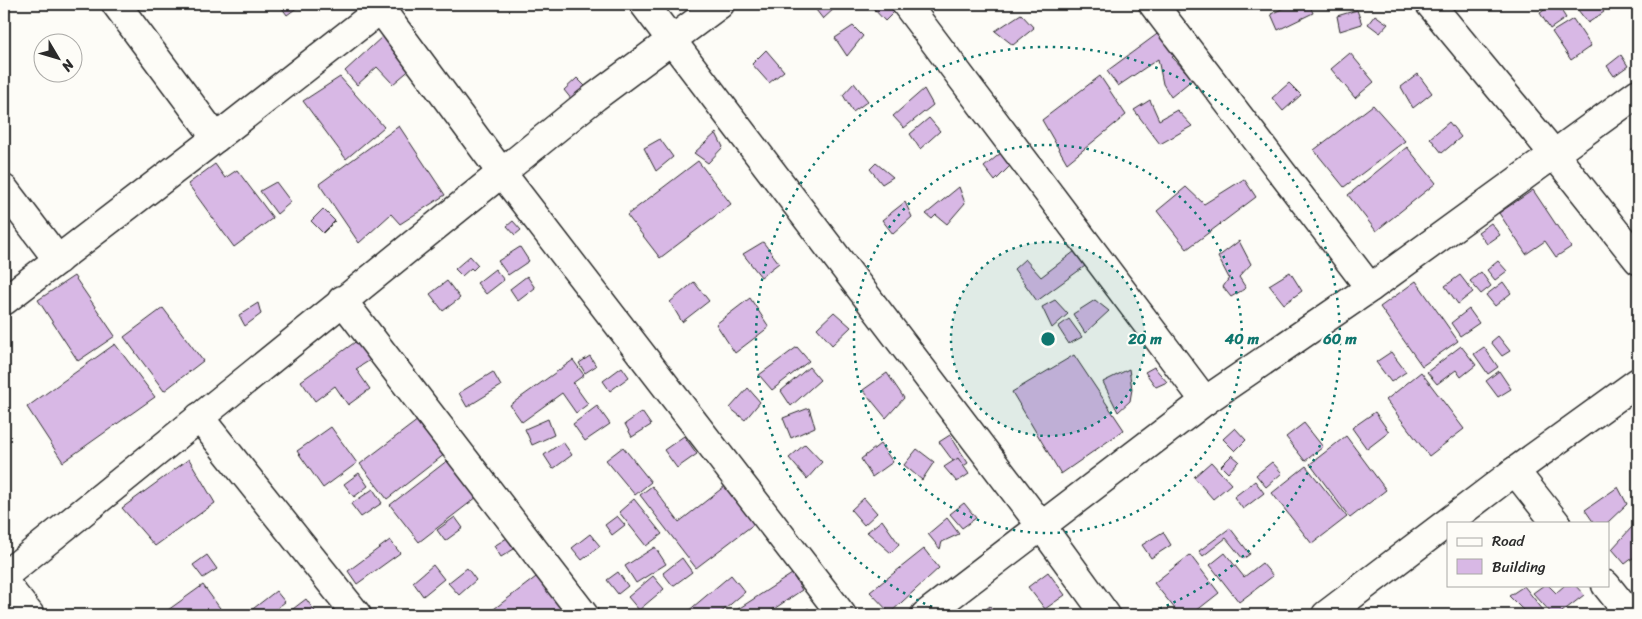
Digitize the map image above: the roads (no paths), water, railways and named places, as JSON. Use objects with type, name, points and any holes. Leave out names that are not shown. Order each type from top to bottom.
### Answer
[{"type":"street","points":[[116,4],[216,138]]},
{"type":"street","points":[[644,4],[1042,527],[1106,615]]},
{"type":"street","points":[[4,576],[501,172],[595,97],[720,4]]},
{"type":"street","points":[[906,4],[1205,401]]},
{"type":"street","points":[[1153,4],[1370,288]]},
{"type":"street","points":[[1430,4],[1554,154],[1638,260]]},
{"type":"street","points":[[4,301],[216,138],[381,6],[501,172],[842,615]]},
{"type":"street","points":[[925,615],[1205,401],[1370,288],[1638,93]]},
{"type":"street","points":[[4,189],[58,260]]},
{"type":"street","points":[[342,300],[584,615]]},
{"type":"street","points":[[1456,522],[1515,471],[1638,382]]},
{"type":"street","points":[[199,417],[356,615]]},
{"type":"street","points":[[1515,471],[1555,522]]},
{"type":"street","points":[[1326,615],[1358,606],[1447,529]]},
{"type":"street","points":[[4,582],[30,615]]},
{"type":"street","points":[[1607,586],[1630,615]]}]
